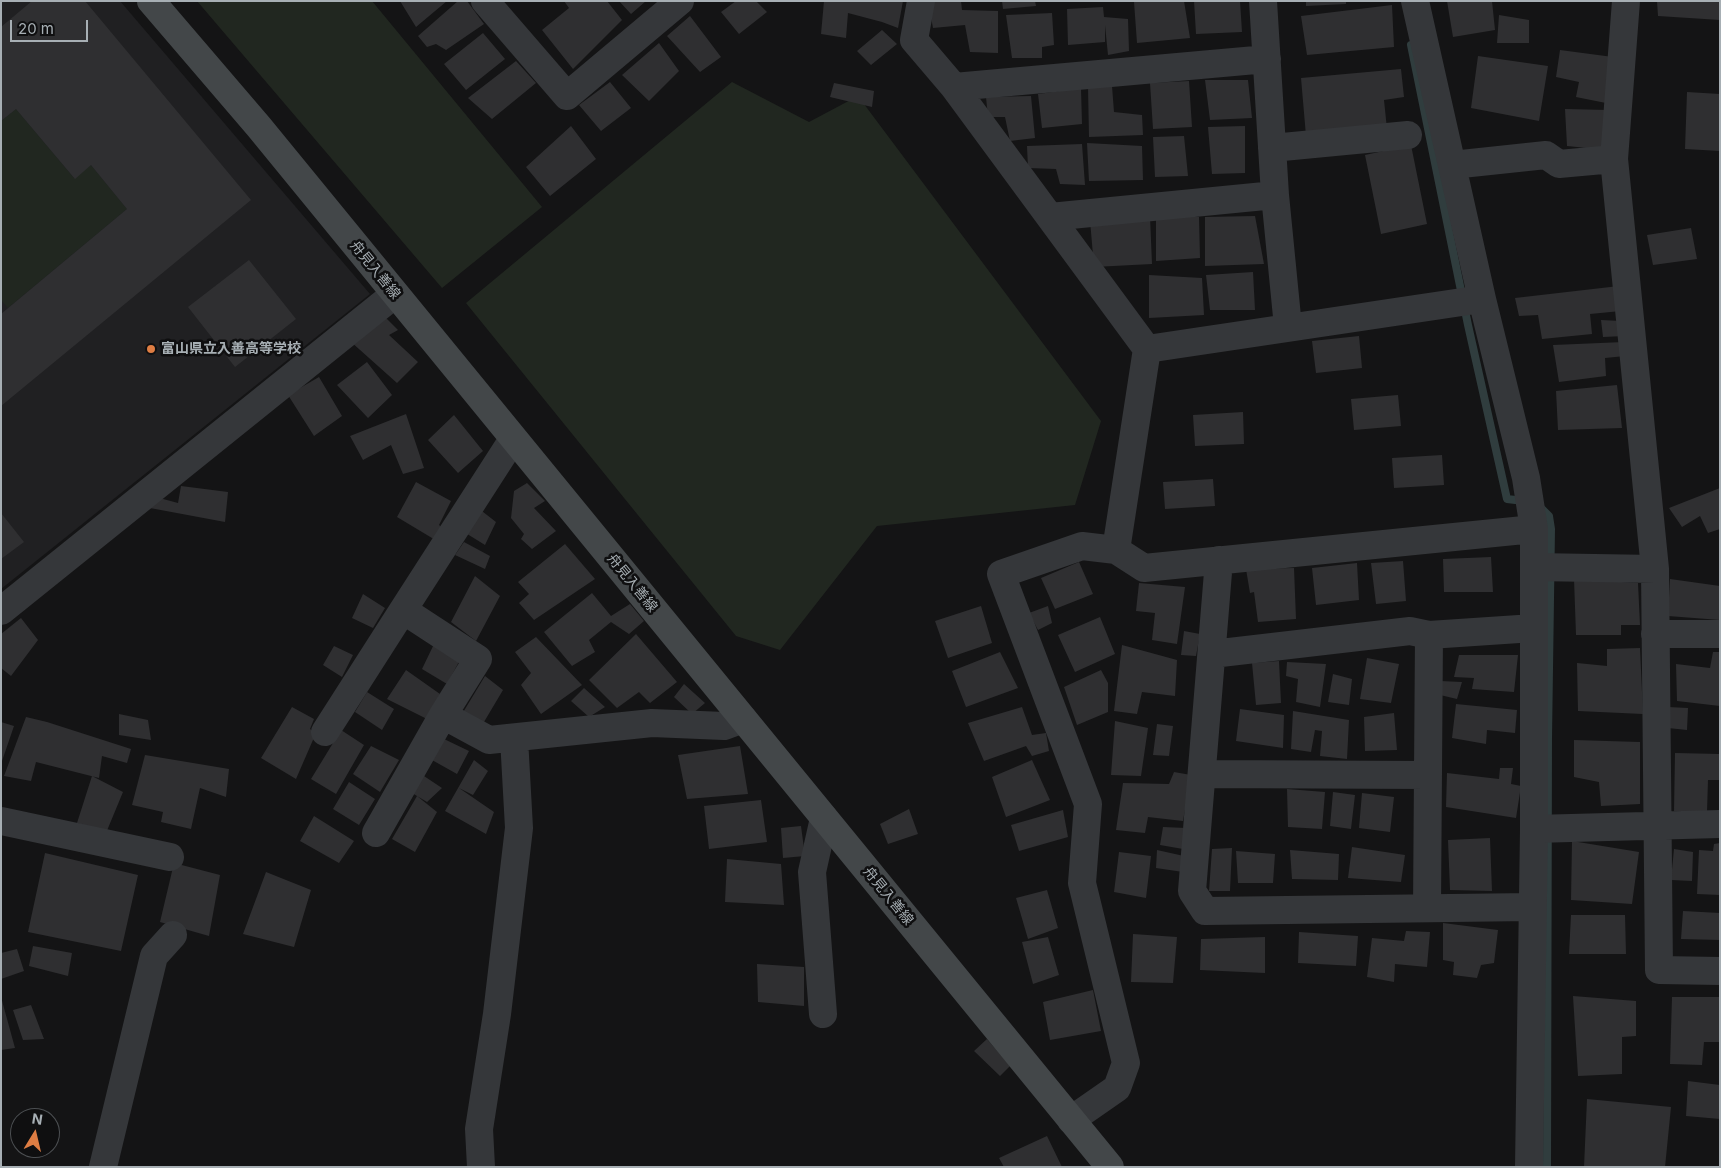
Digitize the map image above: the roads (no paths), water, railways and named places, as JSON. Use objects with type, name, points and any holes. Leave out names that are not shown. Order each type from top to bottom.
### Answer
[{"type":"main road","name":"舟見入善線","points":[[151,1],[259,127],[1110,1167]]},
{"type":"street","points":[[485,1],[567,96],[680,1]]},
{"type":"street","points":[[921,1],[914,40],[954,87],[1147,349],[1116,550]]},
{"type":"street","points":[[1263,1],[1275,195],[1288,327]]},
{"type":"street","points":[[1415,1],[1482,299],[1526,478],[1534,529],[1534,829],[1529,1167]]},
{"type":"street","points":[[1626,1],[1614,159],[1655,569],[1659,970],[1720,971]]},
{"type":"street","points":[[954,87],[1267,59]]},
{"type":"street","points":[[1272,148],[1408,134]]},
{"type":"street","points":[[1452,165],[1546,155],[1559,164],[1614,159]]},
{"type":"street","points":[[1050,218],[1275,195]]},
{"type":"street","points":[[1,611],[395,294]]},
{"type":"street","points":[[1147,349],[1482,299]]},
{"type":"street","points":[[325,732],[513,439]]},
{"type":"street","points":[[1072,1120],[1117,1088],[1126,1063],[1082,883],[1088,804],[1002,574],[1082,546],[1116,550],[1144,568],[1534,529]]},
{"type":"street","points":[[1219,560],[1192,891],[1205,911],[1532,907]]},
{"type":"street","points":[[1534,568],[1655,569]]},
{"type":"street","points":[[376,833],[443,715],[478,659],[403,610]]},
{"type":"street","points":[[1212,654],[1410,631],[1429,635],[1534,628]]},
{"type":"street","points":[[1655,634],[1720,634]]},
{"type":"street","points":[[1427,908],[1429,635]]},
{"type":"street","points":[[443,715],[489,740],[652,723],[724,726],[743,719]]},
{"type":"street","points":[[481,1167],[479,1129],[497,1014],[519,828],[514,738]]},
{"type":"street","points":[[1202,774],[1428,775]]},
{"type":"street","points":[[824,818],[812,872],[824,1014]]},
{"type":"street","points":[[1,820],[170,856]]},
{"type":"street","points":[[1534,829],[1720,824]]},
{"type":"street","points":[[103,1167],[154,956],[174,936]]},
{"type":"waterway","points":[[1411,45],[1468,325],[1507,499],[1524,501]]},
{"type":"waterway","points":[[1539,506],[1549,516],[1551,529],[1548,738],[1547,1167]]},
{"type":"place","name":"富山県立入善高等学校","points":[[151,349]]}]
